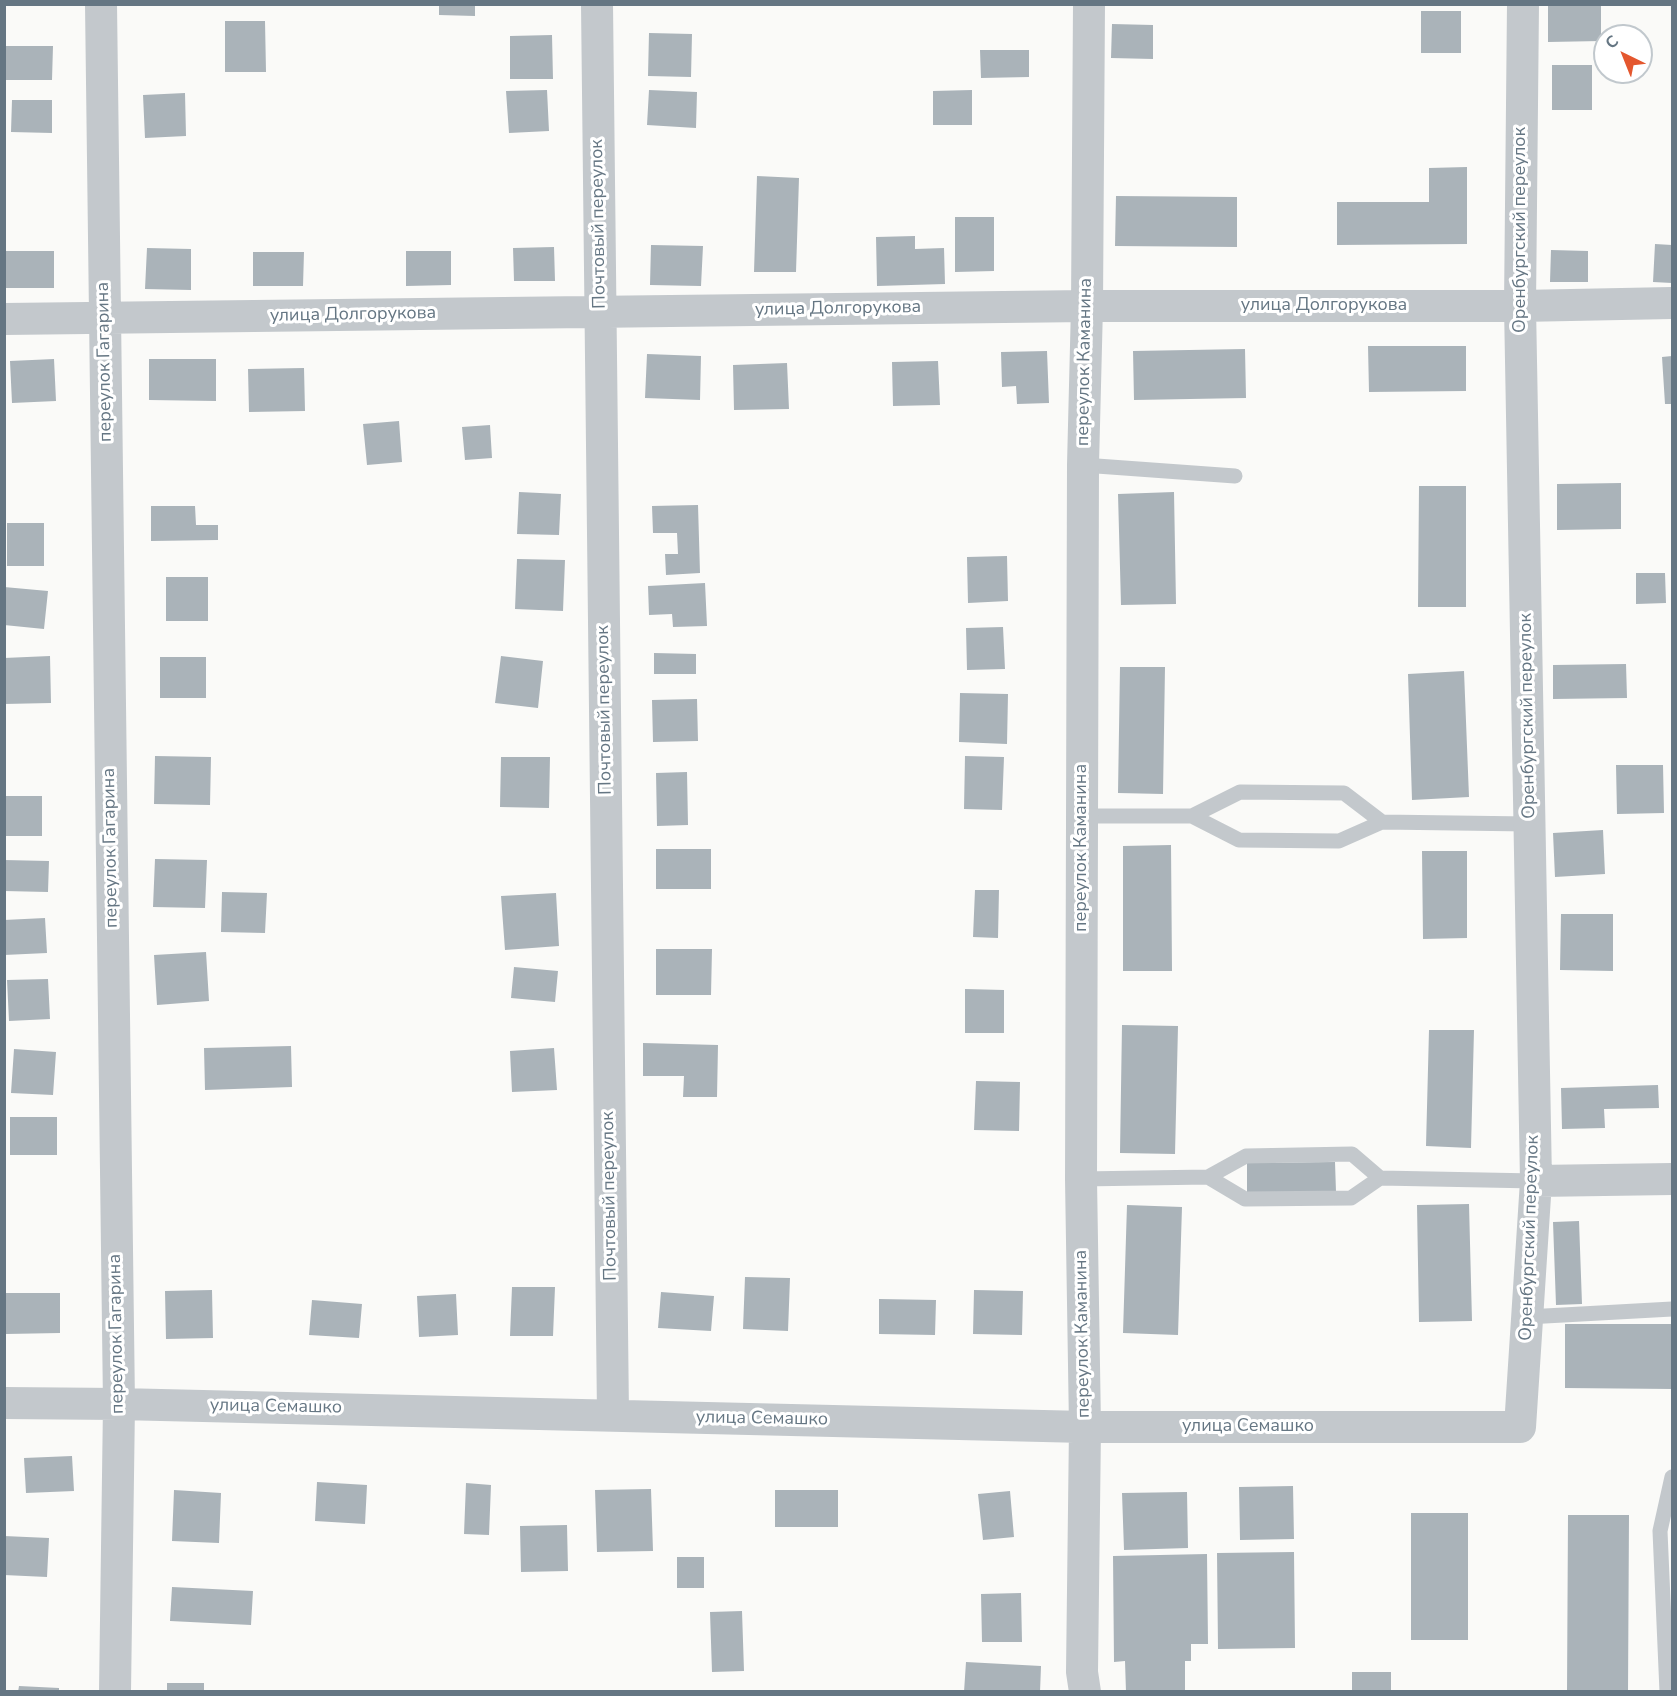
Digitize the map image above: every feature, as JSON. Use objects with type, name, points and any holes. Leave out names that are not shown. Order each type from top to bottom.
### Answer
[{"type":"street","name":"переулок Гагарина","points":[[101,4],[119,1404],[115,1692]]},
{"type":"street","name":"Почтовый переулок","points":[[597,4],[613,1415]]},
{"type":"street","name":"переулок Каманина","points":[[1085,1692],[1082,1672],[1085,1427],[1081,1179],[1083,465],[1087,306],[1089,4]]},
{"type":"street","name":"Оренбургский переулок","points":[[1520,1427],[1536,1181],[1520,306],[1523,4]]},
{"type":"street","name":"улица Долгорукова","points":[[4,319],[1087,306],[1520,306],[1672,303]]},
{"type":"street","points":[[1536,1181],[1672,1179]]},
{"type":"street","name":"улица Семашко","points":[[4,1403],[1085,1427],[1520,1427]]},
{"type":"lane","points":[[1083,465],[1235,476]]},
{"type":"lane","points":[[1083,816],[1192,816],[1240,792],[1344,793],[1382,822]]},
{"type":"lane","points":[[1192,816],[1239,840],[1339,841],[1382,822],[1529,824]]},
{"type":"lane","points":[[1081,1179],[1208,1177],[1246,1156],[1352,1154],[1380,1178]]},
{"type":"lane","points":[[1208,1177],[1245,1199],[1351,1198],[1380,1178],[1536,1181]]},
{"type":"lane","points":[[1527,1317],[1672,1309]]},
{"type":"lane","points":[[1667,1692],[1660,1531],[1672,1477]]},
{"type":"building","points":[[439,4],[475,4],[475,16],[439,15]]},
{"type":"building","points":[[1548,4],[1601,4],[1601,24],[1593,24],[1593,41],[1548,42]]},
{"type":"building","points":[[1421,11],[1461,11],[1461,53],[1421,53]]},
{"type":"building","points":[[225,21],[265,21],[266,72],[225,72]]},
{"type":"building","points":[[1112,24],[1153,25],[1153,59],[1111,58]]},
{"type":"building","points":[[649,33],[692,34],[691,77],[648,76]]},
{"type":"building","points":[[552,35],[553,79],[510,79],[510,36]]},
{"type":"building","points":[[4,46],[53,46],[52,80],[4,80]]},
{"type":"building","points":[[980,50],[1029,50],[1029,77],[981,78]]},
{"type":"building","points":[[1552,65],[1592,65],[1592,110],[1552,110]]},
{"type":"building","points":[[547,90],[549,131],[509,133],[506,91]]},
{"type":"building","points":[[649,90],[697,92],[696,128],[647,125]]},
{"type":"building","points":[[972,90],[972,125],[933,125],[933,91]]},
{"type":"building","points":[[185,93],[186,136],[145,138],[143,95]]},
{"type":"building","points":[[12,100],[52,100],[52,133],[11,132]]},
{"type":"building","points":[[1467,167],[1467,244],[1337,245],[1337,202],[1429,202],[1429,168]]},
{"type":"building","points":[[757,176],[799,178],[796,272],[754,272]]},
{"type":"building","points":[[1116,196],[1237,197],[1237,247],[1115,246]]},
{"type":"building","points":[[955,217],[994,217],[994,271],[955,272]]},
{"type":"building","points":[[915,236],[915,249],[944,248],[945,284],[877,286],[876,237]]},
{"type":"building","points":[[1655,244],[1672,245],[1672,283],[1653,282]]},
{"type":"building","points":[[651,245],[703,246],[701,286],[650,285]]},
{"type":"building","points":[[554,247],[555,281],[514,281],[513,248]]},
{"type":"building","points":[[147,248],[191,249],[191,290],[145,289]]},
{"type":"building","points":[[1551,250],[1588,251],[1588,282],[1550,282]]},
{"type":"building","points":[[4,251],[54,251],[54,288],[4,288]]},
{"type":"building","points":[[406,251],[451,251],[451,285],[406,286]]},
{"type":"building","points":[[253,252],[304,252],[303,286],[253,286]]},
{"type":"building","points":[[1368,346],[1466,346],[1466,391],[1369,392]]},
{"type":"building","points":[[1245,349],[1246,398],[1134,400],[1133,351]]},
{"type":"building","points":[[1047,351],[1049,403],[1017,404],[1016,386],[1002,387],[1001,352]]},
{"type":"building","points":[[647,354],[701,356],[700,400],[645,398]]},
{"type":"building","points":[[1672,356],[1672,404],[1665,404],[1662,357]]},
{"type":"building","points":[[54,359],[56,401],[12,403],[10,361]]},
{"type":"building","points":[[149,359],[216,359],[216,401],[149,400]]},
{"type":"building","points":[[938,361],[940,405],[893,406],[892,362]]},
{"type":"building","points":[[787,363],[789,409],[734,410],[733,365]]},
{"type":"building","points":[[304,368],[305,411],[249,412],[248,369]]},
{"type":"building","points":[[399,421],[402,462],[367,465],[363,424]]},
{"type":"building","points":[[490,425],[492,458],[465,460],[462,427]]},
{"type":"building","points":[[1621,483],[1621,529],[1557,530],[1557,484]]},
{"type":"building","points":[[1419,486],[1466,486],[1466,607],[1418,607]]},
{"type":"building","points":[[519,492],[561,494],[559,535],[517,534]]},
{"type":"building","points":[[1174,492],[1176,604],[1121,605],[1118,494]]},
{"type":"building","points":[[698,505],[700,573],[666,575],[665,554],[678,554],[677,533],[653,533],[652,506]]},
{"type":"building","points":[[151,506],[195,506],[196,525],[218,525],[218,540],[151,541]]},
{"type":"building","points":[[7,523],[44,523],[44,566],[7,566]]},
{"type":"building","points":[[1007,556],[1008,601],[968,603],[967,557]]},
{"type":"building","points":[[517,559],[565,560],[563,611],[515,609]]},
{"type":"building","points":[[1636,573],[1665,573],[1666,603],[1636,604]]},
{"type":"building","points":[[166,577],[208,577],[208,621],[166,621]]},
{"type":"building","points":[[705,583],[707,626],[673,627],[672,614],[649,615],[648,586]]},
{"type":"building","points":[[4,587],[48,591],[44,629],[4,625]]},
{"type":"building","points":[[1003,627],[1005,669],[967,670],[966,628]]},
{"type":"building","points":[[654,653],[696,654],[696,674],[654,674]]},
{"type":"building","points":[[50,656],[51,703],[4,704],[4,658]]},
{"type":"building","points":[[501,656],[543,661],[538,708],[495,703]]},
{"type":"building","points":[[160,657],[206,657],[206,698],[160,698]]},
{"type":"building","points":[[1626,664],[1627,698],[1553,699],[1553,665]]},
{"type":"building","points":[[1120,667],[1165,667],[1163,794],[1118,793]]},
{"type":"building","points":[[1464,671],[1469,797],[1412,800],[1408,674]]},
{"type":"building","points":[[960,693],[1008,694],[1007,744],[959,742]]},
{"type":"building","points":[[697,699],[698,741],[653,742],[652,700]]},
{"type":"building","points":[[155,756],[211,757],[210,805],[154,804]]},
{"type":"building","points":[[965,756],[1004,757],[1002,810],[964,809]]},
{"type":"building","points":[[501,757],[550,757],[549,808],[500,807]]},
{"type":"building","points":[[1616,765],[1663,765],[1664,813],[1617,814]]},
{"type":"building","points":[[687,772],[688,825],[657,826],[656,773]]},
{"type":"building","points":[[4,796],[42,796],[42,836],[4,836]]},
{"type":"building","points":[[1603,830],[1605,874],[1555,877],[1553,833]]},
{"type":"building","points":[[1171,845],[1172,971],[1123,971],[1123,846]]},
{"type":"building","points":[[656,849],[711,849],[711,889],[656,889]]},
{"type":"building","points":[[1422,851],[1467,851],[1467,938],[1423,939]]},
{"type":"building","points":[[155,859],[207,860],[205,908],[153,907]]},
{"type":"building","points":[[4,860],[49,861],[48,892],[4,891]]},
{"type":"building","points":[[975,890],[999,890],[998,938],[973,937]]},
{"type":"building","points":[[222,892],[267,893],[265,933],[221,932]]},
{"type":"building","points":[[556,893],[559,946],[505,950],[501,896]]},
{"type":"building","points":[[1561,914],[1613,914],[1613,971],[1560,970]]},
{"type":"building","points":[[45,918],[47,953],[4,955],[4,920]]},
{"type":"building","points":[[656,949],[712,949],[711,995],[656,995]]},
{"type":"building","points":[[206,952],[209,1001],[157,1005],[154,955]]},
{"type":"building","points":[[514,967],[558,971],[555,1002],[511,998]]},
{"type":"building","points":[[48,979],[50,1019],[9,1021],[7,980]]},
{"type":"building","points":[[965,989],[1004,990],[1004,1033],[965,1033]]},
{"type":"building","points":[[1122,1025],[1178,1026],[1175,1154],[1120,1153]]},
{"type":"building","points":[[1429,1030],[1474,1030],[1471,1148],[1426,1146]]},
{"type":"building","points":[[643,1043],[718,1045],[717,1097],[683,1097],[684,1076],[643,1076]]},
{"type":"building","points":[[291,1046],[292,1087],[205,1090],[204,1048]]},
{"type":"building","points":[[554,1048],[557,1090],[512,1092],[510,1051]]},
{"type":"building","points":[[14,1049],[56,1052],[53,1095],[11,1093]]},
{"type":"building","points":[[976,1081],[1020,1082],[1019,1131],[974,1130]]},
{"type":"building","points":[[1658,1085],[1659,1108],[1604,1109],[1605,1128],[1562,1129],[1561,1088]]},
{"type":"building","points":[[10,1117],[57,1117],[57,1155],[10,1155]]},
{"type":"building","points":[[1335,1162],[1336,1192],[1247,1193],[1247,1163]]},
{"type":"building","points":[[1469,1204],[1472,1321],[1419,1322],[1417,1205]]},
{"type":"building","points":[[1127,1205],[1182,1207],[1178,1335],[1123,1333]]},
{"type":"building","points":[[1579,1221],[1582,1304],[1556,1305],[1553,1222]]},
{"type":"building","points":[[745,1277],[790,1278],[788,1331],[743,1329]]},
{"type":"building","points":[[512,1287],[555,1287],[553,1336],[510,1336]]},
{"type":"building","points":[[212,1290],[213,1338],[166,1339],[165,1291]]},
{"type":"building","points":[[974,1290],[1023,1291],[1022,1335],[973,1334]]},
{"type":"building","points":[[661,1292],[714,1296],[711,1331],[658,1328]]},
{"type":"building","points":[[6,1293],[60,1293],[60,1333],[6,1334]]},
{"type":"building","points":[[456,1294],[458,1335],[419,1337],[417,1296]]},
{"type":"building","points":[[879,1299],[936,1300],[935,1335],[879,1334]]},
{"type":"building","points":[[312,1300],[362,1304],[359,1338],[309,1335]]},
{"type":"building","points":[[1565,1324],[1672,1324],[1672,1389],[1565,1388]]},
{"type":"building","points":[[72,1456],[74,1491],[26,1493],[24,1458]]},
{"type":"building","points":[[317,1482],[367,1485],[365,1524],[315,1521]]},
{"type":"building","points":[[466,1483],[491,1485],[489,1535],[464,1534]]},
{"type":"building","points":[[1293,1486],[1294,1539],[1240,1540],[1239,1487]]},
{"type":"building","points":[[651,1489],[653,1551],[597,1552],[595,1490]]},
{"type":"building","points":[[174,1490],[221,1493],[219,1543],[172,1541]]},
{"type":"building","points":[[775,1490],[838,1490],[838,1527],[775,1527]]},
{"type":"building","points":[[1010,1491],[1014,1537],[983,1540],[978,1494]]},
{"type":"building","points":[[1187,1492],[1188,1548],[1124,1550],[1122,1493]]},
{"type":"building","points":[[1411,1513],[1468,1513],[1468,1640],[1411,1640]]},
{"type":"building","points":[[1568,1515],[1629,1515],[1628,1692],[1567,1692]]},
{"type":"building","points":[[567,1525],[568,1571],[521,1572],[520,1526]]},
{"type":"building","points":[[4,1536],[49,1538],[47,1577],[4,1575]]},
{"type":"building","points":[[1294,1552],[1295,1648],[1218,1649],[1217,1553]]},
{"type":"building","points":[[1207,1554],[1208,1644],[1191,1644],[1191,1661],[1185,1661],[1185,1692],[1126,1692],[1125,1661],[1114,1662],[1113,1556]]},
{"type":"building","points":[[677,1557],[704,1557],[704,1588],[677,1588]]},
{"type":"building","points":[[172,1587],[253,1591],[251,1625],[170,1621]]},
{"type":"building","points":[[1021,1593],[1022,1642],[982,1642],[981,1594]]},
{"type":"building","points":[[742,1611],[744,1671],[712,1672],[710,1612]]},
{"type":"building","points":[[966,1662],[1041,1666],[1040,1692],[964,1692]]},
{"type":"building","points":[[1352,1672],[1391,1672],[1391,1692],[1352,1692]]},
{"type":"building","points":[[167,1683],[204,1683],[204,1692],[167,1692]]},
{"type":"building","points":[[19,1686],[59,1688],[59,1692],[18,1692]]}]
